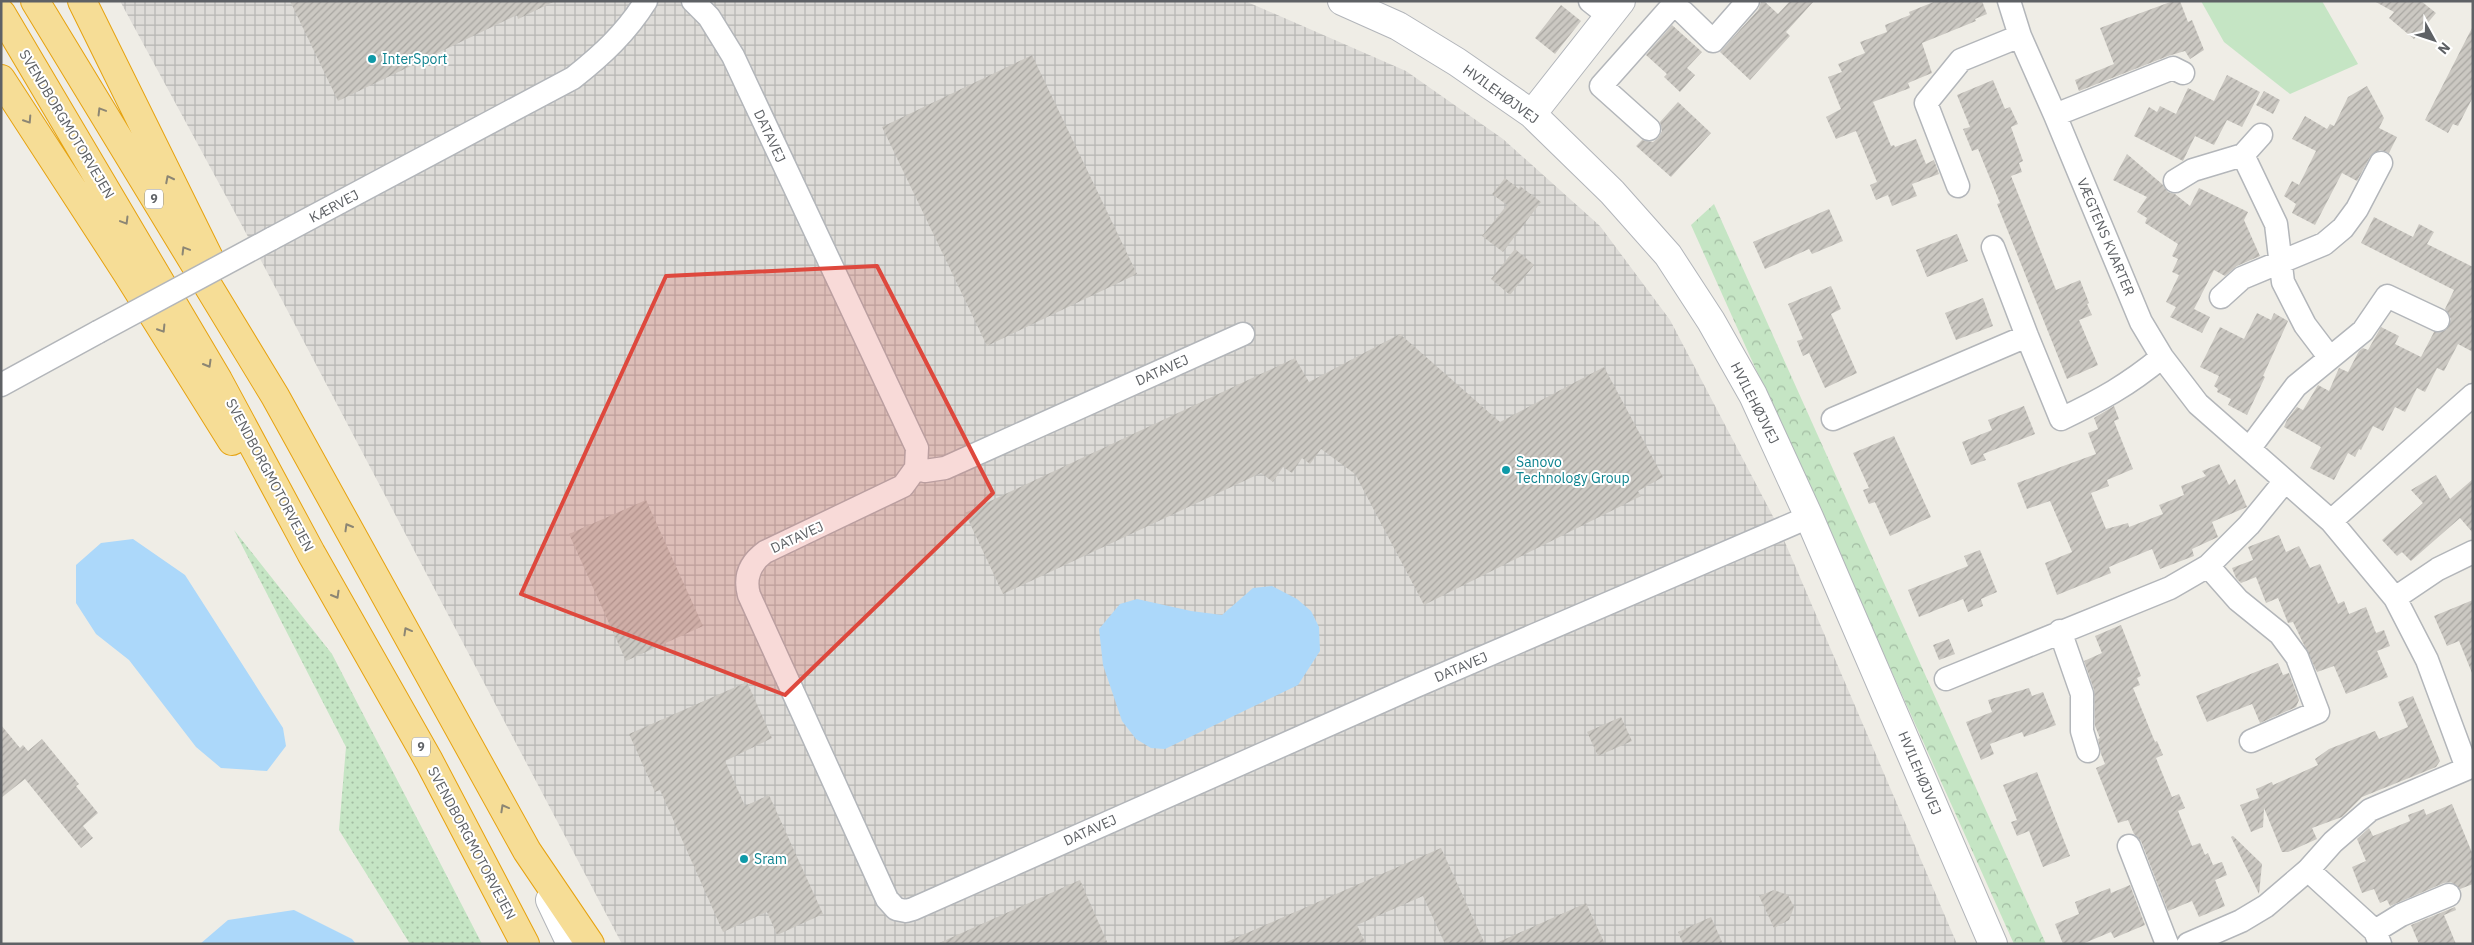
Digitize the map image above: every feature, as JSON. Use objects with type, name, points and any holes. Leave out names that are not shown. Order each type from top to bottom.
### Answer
[{"type":"highway","name":"9","points":[[36,1],[274,396],[421,656],[527,851]]},
{"type":"highway","points":[[72,1],[140,121]]},
{"type":"highway","points":[[82,1],[209,258],[274,396]]},
{"type":"highway","name":"SVENDBORGMOTORVEJEN","points":[[1,13],[218,380],[312,553],[429,761],[525,944]]},
{"type":"highway","points":[[1,79],[127,273],[254,477],[312,553]]},
{"type":"highway","points":[[527,851],[590,944]]},
{"type":"street","name":"KÆRVEJ","points":[[1,385],[573,78],[605,52],[629,27],[646,1]]},
{"type":"street","name":"DATAVEJ","points":[[693,1],[709,17],[733,56],[918,448],[916,468],[903,486],[892,493],[765,552],[752,565],[747,579],[749,595],[887,899],[893,908],[906,911],[1416,686],[1809,517]]},
{"type":"street","name":"HVILEHØJVEJ","points":[[1342,1],[1398,26],[1457,62],[1532,114],[1612,192],[1668,255],[1712,321],[1753,395],[1809,517],[1993,944]]},
{"type":"street","points":[[1649,129],[1601,86],[1680,5],[1713,41],[1748,1]]},
{"type":"street","name":"VÆGTENS KVARTER","points":[[2009,1],[2020,36],[2055,114],[2141,322],[2162,357],[2198,404],[2331,521],[2395,598],[2427,660],[2470,767],[2370,810],[2333,842],[2308,870],[2266,906],[2241,921],[2188,944]]},
{"type":"street","points":[[1532,114],[1606,6]]},
{"type":"street","points":[[1958,186],[1926,103],[1961,60],[2020,36]]},
{"type":"street","points":[[2055,114],[2173,68],[2183,74]]},
{"type":"street","points":[[2175,181],[2193,170],[2243,155],[2261,135]]},
{"type":"street","points":[[2243,155],[2276,224],[2283,282],[2306,325],[2330,358]]},
{"type":"street","points":[[2221,297],[2242,278],[2324,244],[2343,228],[2357,209],[2381,163]]},
{"type":"street","points":[[1993,247],[2026,336],[2061,419],[2107,397],[2133,381],[2162,357]]},
{"type":"street","points":[[2249,449],[2296,386],[2362,331],[2387,296],[2438,320]]},
{"type":"street","name":"DATAVEJ","points":[[916,468],[925,472],[946,468],[1243,334]]},
{"type":"street","points":[[1833,419],[2026,336]]},
{"type":"street","points":[[2331,521],[2473,395]]},
{"type":"street","points":[[1946,679],[2060,631],[2170,588],[2208,566],[2249,525],[2285,481]]},
{"type":"street","points":[[2395,598],[2438,569],[2473,552]]},
{"type":"street","points":[[2208,566],[2238,600],[2280,634],[2297,657],[2318,712],[2251,741]]},
{"type":"street","points":[[2060,631],[2082,694],[2082,731],[2088,751]]},
{"type":"street","points":[[2129,846],[2167,944]]},
{"type":"street","points":[[527,851],[571,944]]},
{"type":"street","points":[[2308,870],[2378,938],[2401,915],[2449,895]]},
{"type":"highlighted area","points":[[877,266],[993,493],[785,695],[521,594],[666,276]]},
{"type":"shaded area","points":[[120,1],[1245,1],[1406,71],[1503,139],[1600,226],[1670,320],[1778,526],[1957,944],[622,944],[265,268]]},
{"type":"green space","points":[[2201,1],[2322,1],[2358,64],[2290,94],[2224,42]]},
{"type":"green space","points":[[1714,204],[2046,944],[2014,944],[1691,225]]},
{"type":"green space","points":[[234,530],[332,654],[482,944],[410,944],[339,830],[346,747]]},
{"type":"water","points":[[133,539],[185,575],[283,728],[286,746],[267,771],[221,768],[196,747],[129,660],[96,634],[76,603],[76,565],[101,543]]},
{"type":"water","points":[[1272,586],[1297,599],[1311,611],[1319,627],[1320,651],[1298,685],[1165,749],[1151,748],[1136,739],[1122,721],[1103,665],[1099,629],[1120,604],[1137,599],[1191,611],[1222,615],[1253,588]]},
{"type":"water","points":[[294,910],[352,939],[356,944],[200,944],[228,920]]},
{"type":"building","name":"InterSport","points":[[290,1],[555,1],[518,19],[517,15],[338,101]]},
{"type":"building","points":[[1764,1],[1778,14],[1790,1],[1814,1],[1786,32],[1790,36],[1750,80],[1720,52],[1758,10],[1761,2]]},
{"type":"building","points":[[1936,1],[1982,1],[1987,14],[1975,19],[1976,21],[1922,43],[1932,73],[1908,83],[1910,88],[1873,102],[1891,146],[1894,145],[1895,147],[1916,139],[1926,164],[1934,160],[1939,174],[1912,184],[1917,196],[1892,206],[1888,195],[1876,200],[1870,185],[1877,182],[1856,131],[1836,139],[1826,117],[1841,109],[1828,77],[1842,72],[1838,64],[1865,53],[1860,42],[1887,32],[1885,25],[1910,15],[1909,12]]},
{"type":"building","points":[[2173,1],[2180,1],[2188,22],[2192,20],[2204,50],[2190,59],[2185,51],[2168,56],[2079,91],[2075,80],[2114,64],[2100,28]]},
{"type":"building","points":[[2374,1],[2421,1],[2436,13],[2414,39],[2389,18],[2394,12]]},
{"type":"building","points":[[1561,5],[1581,21],[1555,54],[1535,38]]},
{"type":"building","points":[[1672,25],[1702,52],[1687,68],[1695,75],[1680,92],[1664,77],[1667,74],[1646,55]]},
{"type":"building","points":[[2473,26],[2473,97],[2458,126],[2453,124],[2448,133],[2425,120]]},
{"type":"building","points":[[1032,55],[1137,274],[987,346],[882,127]]},
{"type":"building","points":[[2227,75],[2260,92],[2242,127],[2227,120],[2214,145],[2195,136],[2183,161],[2134,136],[2149,107],[2157,112],[2160,106],[2176,114],[2188,88],[2214,101]]},
{"type":"building","points":[[1993,80],[2005,109],[2010,107],[2018,124],[2011,127],[2023,161],[2019,163],[2022,172],[2011,176],[2056,290],[2080,280],[2092,315],[2079,320],[2098,365],[2067,379],[1997,204],[2000,203],[1978,149],[1972,151],[1963,129],[1970,127],[1957,95]]},
{"type":"building","points":[[2367,86],[2384,118],[2379,128],[2397,137],[2389,153],[2380,150],[2370,157],[2357,181],[2342,173],[2315,225],[2292,213],[2296,204],[2284,196],[2292,181],[2299,185],[2316,151],[2292,139],[2305,116],[2327,129],[2330,124],[2334,126],[2348,97]]},
{"type":"building","points":[[2264,91],[2280,100],[2273,114],[2256,105]]},
{"type":"building","points":[[1678,102],[1711,133],[1671,177],[1636,146],[1642,140],[1653,142],[1658,138],[1662,131],[1660,122]]},
{"type":"building","points":[[2127,154],[2162,184],[2168,192],[2175,194],[2190,206],[2199,188],[2248,212],[2244,220],[2260,256],[2237,266],[2225,276],[2214,270],[2194,309],[2210,317],[2202,333],[2170,317],[2176,307],[2166,302],[2179,275],[2172,272],[2178,259],[2172,256],[2178,244],[2145,223],[2147,218],[2137,212],[2147,197],[2113,180]]},
{"type":"building","points":[[1505,178],[1519,189],[1520,186],[1541,202],[1503,252],[1482,236],[1507,205],[1492,194]]},
{"type":"building","points":[[1829,209],[1843,241],[1812,254],[1809,249],[1765,269],[1753,242]]},
{"type":"building","points":[[2374,217],[2413,237],[2419,224],[2434,232],[2427,244],[2473,267],[2473,352],[2458,344],[2444,371],[2437,368],[2425,392],[2417,388],[2405,412],[2395,407],[2383,431],[2373,426],[2361,450],[2359,449],[2355,457],[2348,453],[2334,480],[2310,468],[2321,447],[2284,427],[2287,420],[2297,407],[2303,410],[2318,385],[2329,391],[2339,368],[2348,372],[2359,351],[2363,348],[2368,350],[2381,327],[2399,336],[2395,344],[2421,357],[2434,332],[2446,330],[2451,319],[2445,309],[2454,290],[2361,243]]},
{"type":"building","points":[[1957,234],[1968,261],[1927,277],[1916,250]]},
{"type":"building","points":[[1515,249],[1534,265],[1510,295],[1491,279]]},
{"type":"building","points":[[1831,286],[1841,309],[1831,314],[1857,373],[1825,388],[1809,353],[1803,356],[1797,341],[1803,339],[1788,304]]},
{"type":"building","points":[[1983,298],[1993,326],[1956,340],[1945,313]]},
{"type":"building","points":[[2257,313],[2271,320],[2274,313],[2288,321],[2247,415],[2228,405],[2231,399],[2217,392],[2218,389],[2214,386],[2219,376],[2200,367],[2220,327],[2244,339]]},
{"type":"building","name":"Sanovo Technology Group","points":[[1400,334],[1500,422],[1604,367],[1663,477],[1638,491],[1641,496],[1424,605],[1355,474],[1321,449],[1310,464],[1302,458],[1292,473],[1283,467],[1273,482],[1261,473],[1003,594],[965,513],[1295,358],[1309,382]]},
{"type":"building","points":[[2024,406],[2035,434],[1983,454],[1986,460],[1971,465],[1962,442],[1992,430],[1988,420]]},
{"type":"building","points":[[2114,406],[2119,419],[2114,421],[2133,469],[2107,480],[2109,486],[2091,493],[2106,529],[2128,523],[2129,527],[2163,514],[2159,505],[2184,495],[2181,486],[2206,476],[2202,471],[2219,464],[2229,485],[2235,479],[2247,507],[2212,522],[2218,537],[2192,549],[2194,556],[2160,569],[2152,549],[2109,567],[2111,573],[2057,595],[2045,563],[2072,552],[2050,501],[2027,509],[2017,483],[2096,454],[2088,433],[2098,429],[2094,418]]},
{"type":"building","points":[[1894,436],[1931,517],[1890,536],[1875,502],[1869,504],[1863,490],[1869,488],[1853,453]]},
{"type":"building","points":[[2436,475],[2450,499],[2473,479],[2473,533],[2460,518],[2411,561],[2402,552],[2397,556],[2382,540],[2423,503],[2411,490]]},
{"type":"building","points":[[646,500],[703,626],[626,661],[569,534]]},
{"type":"building","points":[[2279,535],[2286,552],[2299,546],[2310,568],[2320,564],[2338,604],[2344,601],[2349,614],[2366,607],[2376,633],[2384,630],[2390,646],[2377,651],[2388,677],[2346,694],[2334,666],[2317,672],[2293,622],[2288,623],[2278,598],[2266,603],[2256,577],[2241,583],[2236,578],[2232,568],[2253,560],[2248,547]]},
{"type":"building","points":[[1980,550],[1997,592],[1981,599],[1983,606],[1968,612],[1963,599],[1919,617],[1908,590],[1968,566],[1964,556]]},
{"type":"building","points":[[2473,600],[2472,673],[2459,641],[2447,646],[2434,616]]},
{"type":"building","points":[[2121,625],[2141,676],[2137,678],[2140,685],[2133,688],[2155,742],[2157,741],[2163,755],[2156,758],[2172,797],[2179,794],[2185,808],[2178,811],[2192,846],[2200,843],[2205,855],[2208,853],[2213,865],[2222,862],[2227,875],[2215,880],[2225,906],[2199,917],[2192,901],[2168,911],[2141,841],[2134,834],[2128,820],[2118,823],[2096,768],[2105,764],[2098,739],[2100,738],[2095,726],[2094,690],[2084,661],[2102,653],[2095,636]]},
{"type":"building","points":[[1949,639],[1955,654],[1939,660],[1933,645]]},
{"type":"building","points":[[2278,663],[2283,675],[2289,673],[2299,700],[2296,707],[2260,723],[2252,704],[2207,722],[2196,696]]},
{"type":"building","name":"Sram","points":[[747,682],[772,738],[725,761],[745,806],[769,795],[823,914],[777,935],[767,912],[723,932],[660,790],[655,792],[629,734]]},
{"type":"building","points":[[2029,688],[2032,696],[2043,692],[2056,725],[2024,737],[2022,732],[1990,744],[1994,754],[1981,760],[1966,722],[1992,712],[1988,700]]},
{"type":"building","points":[[2413,696],[2440,761],[2436,767],[2362,797],[2342,817],[2312,828],[2317,839],[2288,852],[2282,852],[2264,808],[2263,827],[2251,832],[2240,805],[2259,798],[2256,789],[2272,782],[2273,785],[2318,765],[2315,759],[2329,749],[2375,731],[2379,739],[2408,727],[2398,702]]},
{"type":"building","points":[[1621,717],[1632,741],[1598,756],[1587,732]]},
{"type":"building","points":[[1,725],[20,748],[23,745],[28,751],[42,739],[79,784],[76,786],[98,813],[83,826],[93,838],[81,848],[25,779],[1,798]]},
{"type":"building","points":[[2037,772],[2070,856],[2043,867],[2029,831],[2017,836],[2011,822],[2017,820],[2003,785]]},
{"type":"building","points":[[2452,804],[2473,855],[2473,884],[2460,889],[2451,882],[2444,883],[2390,906],[2387,900],[2380,903],[2374,889],[2362,893],[2352,867],[2366,861],[2357,839],[2369,828],[2373,836],[2410,821],[2408,815],[2424,809],[2426,815]]},
{"type":"building","points":[[2233,836],[2262,864],[2259,894],[2231,837]]},
{"type":"building","points":[[1441,848],[1485,944],[1445,944],[1423,896],[1357,925],[1366,944],[1222,944]]},
{"type":"building","points":[[1080,880],[1108,944],[937,944]]},
{"type":"building","points":[[2130,885],[2145,925],[2114,938],[2111,932],[2082,944],[2063,944],[2055,924],[2079,914],[2075,902],[2110,888],[2111,893]]},
{"type":"building","points":[[1774,890],[1788,895],[1794,907],[1789,920],[1774,928],[1759,896]]},
{"type":"building","points":[[1586,903],[1605,944],[1494,944]]},
{"type":"building","points":[[2455,907],[2456,910],[2444,915],[2456,944],[2419,944],[2411,925]]},
{"type":"building","points":[[1711,917],[1723,944],[1683,944],[1678,932]]},
{"type":"place","name":"InterSport","points":[[372,59]]},
{"type":"place","name":"Sanovo Technology Group","points":[[1506,470]]},
{"type":"place","name":"Sram","points":[[744,859]]}]
